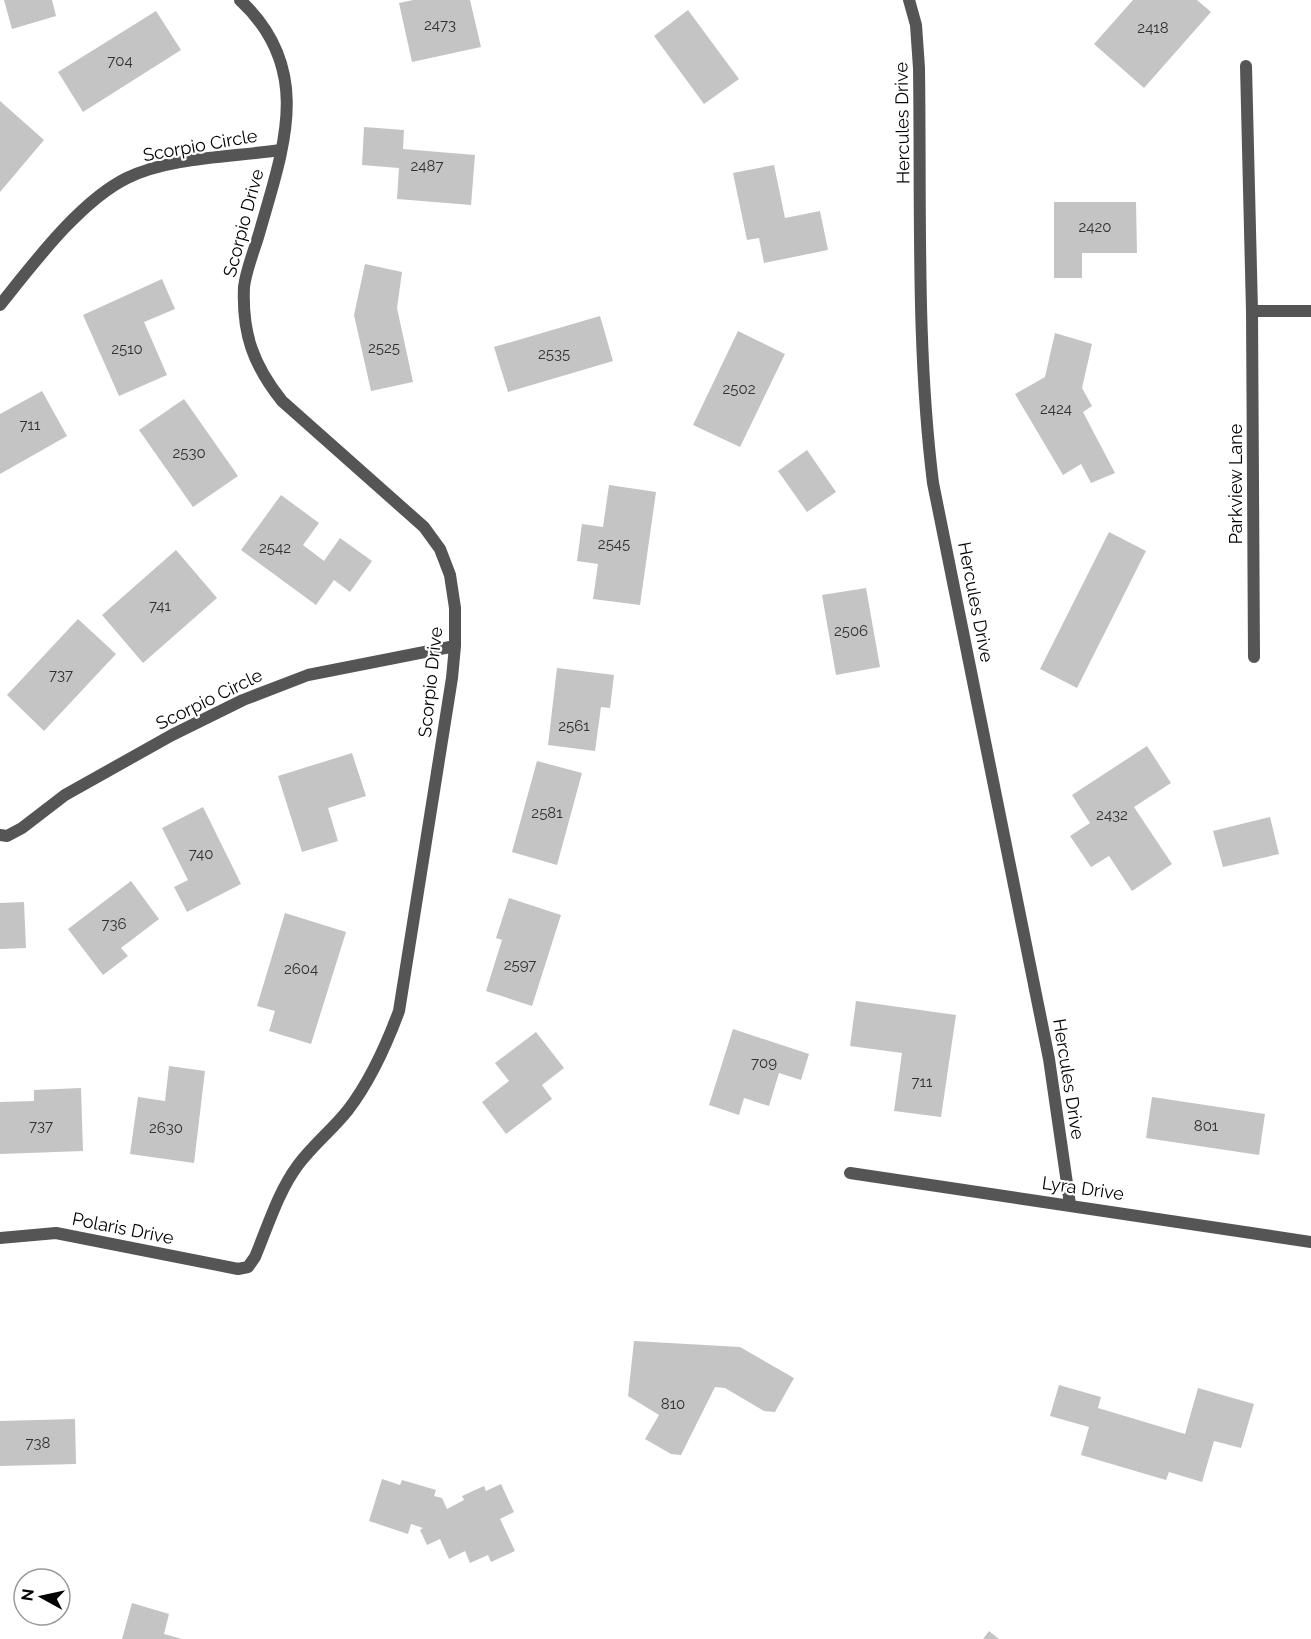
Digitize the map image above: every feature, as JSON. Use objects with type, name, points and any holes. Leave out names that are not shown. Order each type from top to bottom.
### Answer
[{"type":"street","name":"Scorpio Drive","points":[[238,1269],[248,1267],[255,1257],[274,1210],[299,1164],[348,1111],[366,1084],[387,1043],[399,1011],[452,678],[455,608],[450,575],[440,549],[424,526],[403,505],[282,401],[262,376],[249,346],[244,315],[244,285],[280,150],[287,112],[287,81],[278,50],[263,25],[240,0]]},
{"type":"street","name":"Hercules Drive","points":[[909,0],[916,25],[919,68],[923,363],[926,427],[933,483],[1048,1059],[1070,1204]]},
{"type":"street","name":"Parkview Lane","points":[[1246,66],[1252,311],[1254,657]]},
{"type":"street","name":"Scorpio Circle","points":[[0,305],[40,256],[102,192],[128,178],[162,166],[280,150]]},
{"type":"street","points":[[1252,311],[1311,311]]},
{"type":"street","name":"Scorpio Circle","points":[[0,835],[7,836],[22,828],[65,795],[172,735],[243,700],[308,675],[454,646]]},
{"type":"street","name":"Lyra Drive","points":[[850,1173],[1070,1204],[1311,1242]]},
{"type":"street","name":"Polaris Drive","points":[[0,1238],[56,1233],[238,1269]]},
{"type":"building","points":[[4,0],[52,0],[56,16],[12,29]]},
{"type":"building","points":[[413,0],[470,0],[481,47],[412,62],[399,3]]},
{"type":"building","points":[[1133,0],[1197,0],[1211,12],[1144,88],[1094,44]]},
{"type":"building","points":[[688,10],[739,79],[704,104],[654,36]]},
{"type":"building","points":[[156,11],[181,50],[83,112],[58,72]]},
{"type":"building","points":[[0,101],[44,140],[0,192]]},
{"type":"building","points":[[364,127],[404,130],[403,149],[475,155],[471,205],[397,199],[399,168],[362,165]]},
{"type":"building","points":[[774,165],[785,218],[820,211],[828,250],[764,263],[759,238],[747,240],[733,173]]},
{"type":"building","points":[[1054,202],[1136,202],[1137,253],[1082,253],[1082,278],[1054,278]]},
{"type":"building","points":[[365,264],[402,272],[397,308],[413,382],[371,391],[354,315]]},
{"type":"building","points":[[162,279],[175,309],[144,322],[167,375],[119,396],[83,315]]},
{"type":"building","points":[[600,316],[613,361],[508,392],[494,347]]},
{"type":"building","points":[[738,331],[785,354],[740,447],[693,425]]},
{"type":"building","points":[[1055,333],[1092,344],[1082,388],[1092,406],[1083,412],[1115,473],[1091,483],[1081,464],[1063,475],[1015,394],[1045,377]]},
{"type":"building","points":[[42,391],[67,436],[0,474],[0,414]]},
{"type":"building","points":[[184,399],[238,476],[193,507],[139,430]]},
{"type":"building","points":[[807,450],[836,492],[807,512],[778,471]]},
{"type":"building","points":[[609,485],[656,492],[640,605],[593,599],[598,564],[577,561],[582,524],[603,527]]},
{"type":"building","points":[[281,495],[319,523],[303,545],[324,561],[340,538],[372,561],[350,592],[334,580],[316,605],[241,550]]},
{"type":"building","points":[[1109,532],[1146,551],[1077,688],[1040,669]]},
{"type":"building","points":[[176,550],[217,598],[143,663],[102,615]]},
{"type":"building","points":[[866,588],[880,667],[836,675],[822,595]]},
{"type":"building","points":[[78,619],[116,654],[44,731],[7,695]]},
{"type":"building","points":[[557,668],[614,675],[610,708],[601,707],[595,751],[548,745]]},
{"type":"building","points":[[1147,746],[1171,783],[1134,807],[1172,864],[1132,891],[1109,856],[1091,867],[1070,836],[1090,823],[1072,795]]},
{"type":"building","points":[[352,753],[366,796],[328,808],[338,841],[302,852],[278,776]]},
{"type":"building","points":[[537,761],[582,773],[557,865],[512,852]]},
{"type":"building","points":[[203,807],[241,884],[187,912],[174,887],[188,880],[162,828]]},
{"type":"building","points":[[1270,817],[1279,854],[1223,867],[1213,831]]},
{"type":"building","points":[[131,881],[159,919],[121,948],[128,956],[103,975],[68,929]]},
{"type":"building","points":[[509,898],[561,915],[532,1006],[486,991],[502,940],[496,938]]},
{"type":"building","points":[[24,902],[26,948],[0,949],[0,903]]},
{"type":"building","points":[[285,913],[346,932],[311,1044],[269,1031],[275,1011],[257,1006]]},
{"type":"building","points":[[856,1001],[956,1015],[941,1117],[894,1111],[902,1053],[850,1046]]},
{"type":"building","points":[[733,1029],[809,1054],[801,1080],[779,1073],[769,1106],[744,1098],[739,1115],[709,1105]]},
{"type":"building","points":[[536,1032],[564,1068],[542,1085],[552,1099],[506,1134],[482,1102],[509,1081],[495,1063]]},
{"type":"building","points":[[169,1066],[205,1071],[194,1163],[130,1154],[138,1097],[165,1101]]},
{"type":"building","points":[[81,1088],[83,1151],[0,1154],[0,1102],[34,1101],[34,1090]]},
{"type":"building","points":[[1152,1097],[1265,1114],[1259,1155],[1146,1138]]},
{"type":"building","points":[[634,1341],[740,1347],[794,1378],[775,1412],[764,1411],[725,1388],[715,1387],[681,1455],[671,1454],[645,1439],[659,1415],[628,1396]]},
{"type":"building","points":[[1059,1385],[1101,1397],[1098,1408],[1185,1434],[1198,1388],[1254,1404],[1241,1448],[1214,1441],[1202,1482],[1169,1472],[1166,1480],[1081,1455],[1089,1427],[1050,1416]]},
{"type":"building","points":[[75,1419],[76,1464],[0,1466],[0,1421]]},
{"type":"building","points":[[382,1479],[400,1485],[402,1480],[436,1490],[434,1496],[442,1498],[447,1509],[464,1500],[462,1496],[484,1486],[486,1491],[501,1484],[514,1512],[500,1519],[515,1551],[491,1562],[488,1555],[470,1563],[465,1551],[449,1559],[440,1539],[427,1545],[420,1530],[423,1528],[411,1524],[408,1534],[369,1521]]},
{"type":"building","points":[[132,1603],[169,1614],[164,1634],[182,1639],[122,1639]]},
{"type":"building","points":[[989,1631],[999,1639],[983,1639]]}]
